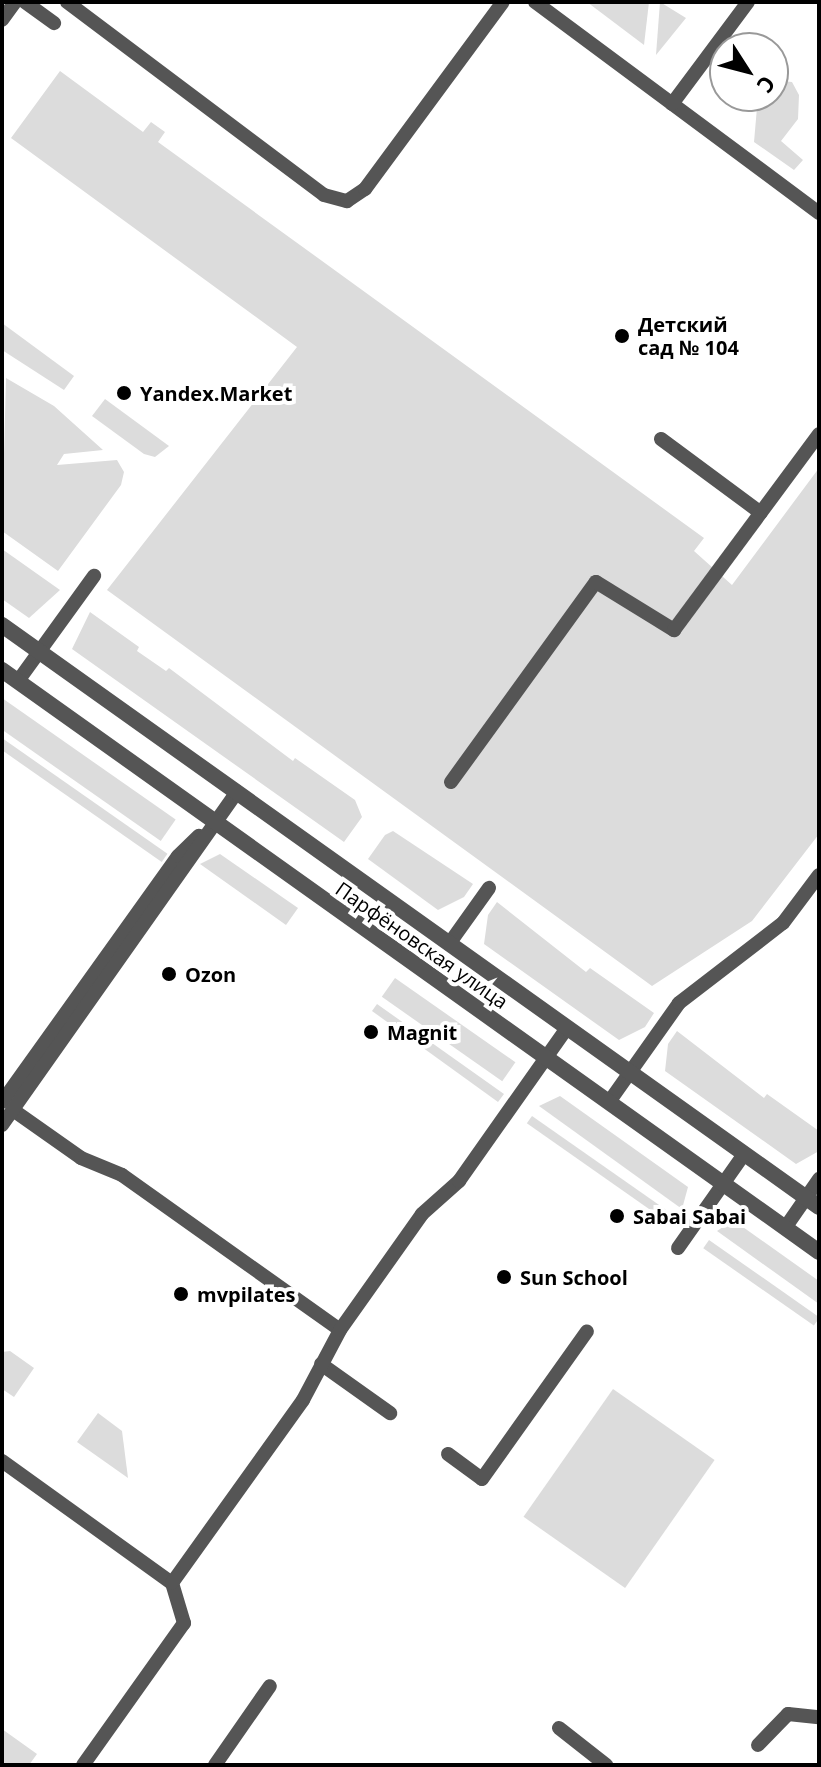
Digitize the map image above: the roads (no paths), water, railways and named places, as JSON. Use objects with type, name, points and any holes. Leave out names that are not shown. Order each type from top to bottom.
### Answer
[{"type":"street","name":"Парфёновская улица","points":[[2,625],[812,1202]]},
{"type":"street","name":"Парфёновская улица","points":[[2,670],[819,1252]]},
{"type":"lane","points":[[2,20],[15,2]]},
{"type":"lane","points":[[25,2],[54,23]]},
{"type":"lane","points":[[67,2],[324,195],[347,201],[365,189],[503,2]]},
{"type":"lane","points":[[535,2],[819,213]]},
{"type":"lane","points":[[672,104],[748,2]]},
{"type":"lane","points":[[451,782],[596,582],[674,630],[819,434]]},
{"type":"lane","points":[[661,439],[761,513]]},
{"type":"lane","points":[[18,681],[94,576]]},
{"type":"lane","points":[[2,1125],[7,1106],[178,856],[215,822],[237,792]]},
{"type":"lane","points":[[609,1102],[679,1003],[783,923],[819,875]]},
{"type":"lane","points":[[449,944],[489,888]]},
{"type":"lane","points":[[172,1583],[303,1400],[340,1330],[422,1214],[459,1181],[567,1028]]},
{"type":"lane","points":[[7,1106],[81,1158],[122,1175],[340,1330]]},
{"type":"lane","points":[[678,1248],[744,1154]]},
{"type":"lane","points":[[785,1228],[812,1202],[819,1179]]},
{"type":"lane","points":[[448,1454],[482,1479],[587,1331]]},
{"type":"lane","points":[[321,1364],[390,1413]]},
{"type":"lane","points":[[2,1461],[172,1583],[184,1623],[83,1765]]},
{"type":"lane","points":[[215,1765],[270,1686]]},
{"type":"lane","points":[[758,1745],[788,1714],[819,1717]]},
{"type":"lane","points":[[559,1728],[606,1765]]},
{"type":"place","name":"Детский сад № 104","points":[[622,336]]},
{"type":"place","name":"Yandex.Market","points":[[124,393]]},
{"type":"place","name":"Ozon","points":[[169,974]]},
{"type":"place","name":"Magnit","points":[[371,1032]]},
{"type":"place","name":"Sabai Sabai","points":[[617,1216]]},
{"type":"place","name":"Sun School","points":[[504,1277]]},
{"type":"place","name":"mvpilates","points":[[181,1294]]}]
